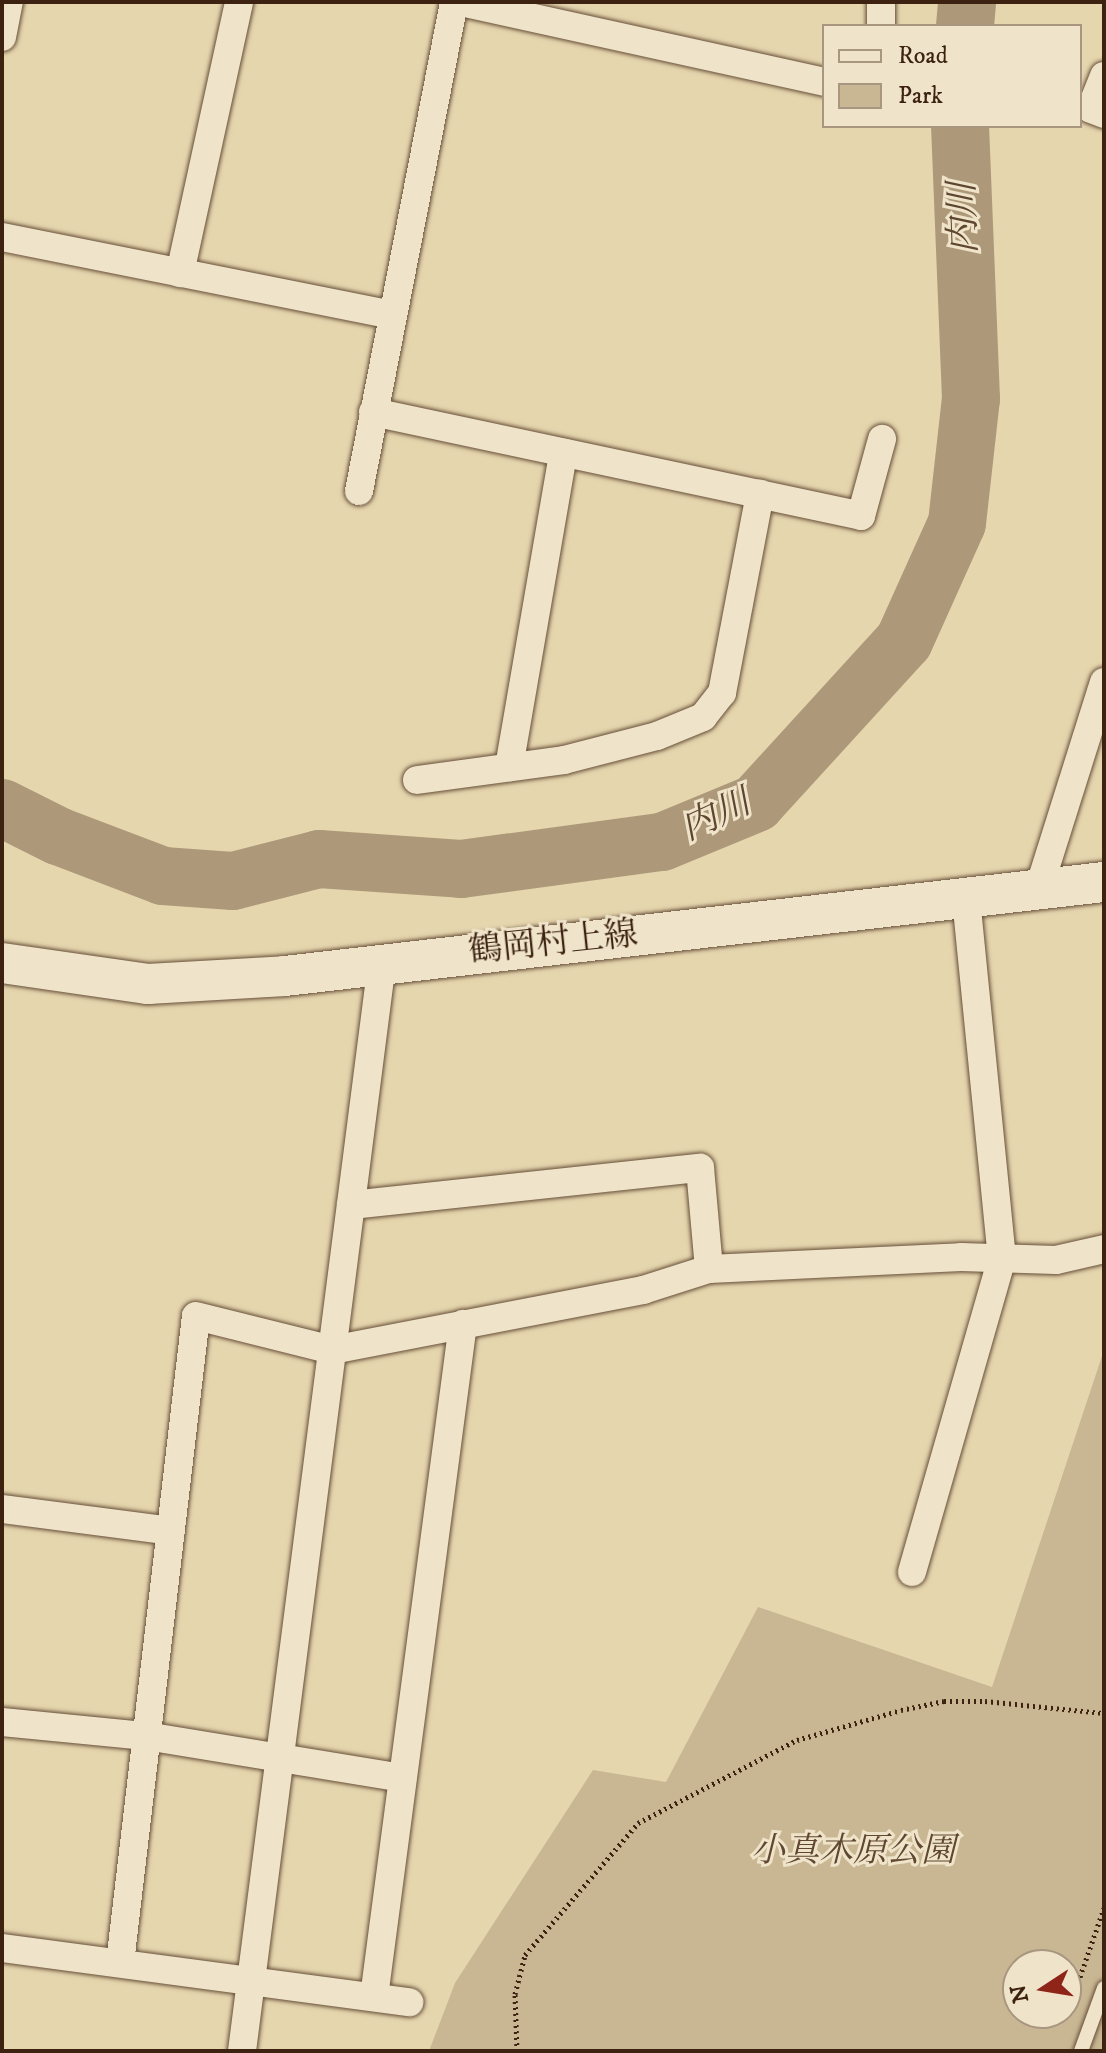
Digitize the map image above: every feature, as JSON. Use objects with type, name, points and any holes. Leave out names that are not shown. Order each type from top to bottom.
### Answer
[{"type":"main road","name":"鶴岡村上線","points":[[2,963],[148,984],[285,976],[382,962],[1104,882]]},
{"type":"street","points":[[2,37],[9,2]]},
{"type":"street","points":[[180,273],[239,2]]},
{"type":"street","points":[[359,491],[454,2]]},
{"type":"street","points":[[461,2],[822,82]]},
{"type":"street","points":[[881,2],[881,24]]},
{"type":"street","points":[[1104,76],[1091,109],[1104,114]]},
{"type":"street","points":[[2,237],[391,315]]},
{"type":"street","points":[[373,412],[861,516],[882,439]]},
{"type":"street","points":[[509,767],[563,453]]},
{"type":"street","points":[[417,780],[509,767],[657,736],[703,717],[722,693],[760,494]]},
{"type":"street","points":[[1039,888],[1104,682]]},
{"type":"street","points":[[912,1572],[1002,1259],[966,896]]},
{"type":"street","points":[[242,2051],[382,962]]},
{"type":"street","points":[[351,1205],[700,1168],[709,1269]]},
{"type":"street","points":[[120,1963],[196,1316],[332,1350],[643,1290],[709,1269],[1056,1260],[1104,1249]]},
{"type":"street","points":[[374,1997],[463,1324]]},
{"type":"street","points":[[2,1509],[171,1531]]},
{"type":"street","points":[[2,1722],[146,1736],[403,1778]]},
{"type":"street","points":[[2,1948],[409,2002]]},
{"type":"lane","points":[[1081,2051],[1104,1988]]},
{"type":"path","points":[[517,2051],[515,1994],[525,1955],[638,1823],[797,1740],[901,1710],[971,1701],[1104,1713]]},
{"type":"path","points":[[1082,1971],[1104,1908]]},
{"type":"green space","name":"小真木原公園","points":[[1104,1350],[1104,2051],[429,2051],[455,1983],[593,1770],[666,1782],[758,1607],[992,1687]]},
{"type":"waterway","name":"内川","points":[[965,24],[967,2]]},
{"type":"waterway","name":"内川","points":[[2,808],[58,836],[163,876],[233,881],[319,859],[461,869],[662,842],[756,803],[904,641],[957,523],[971,399],[960,128]]}]
